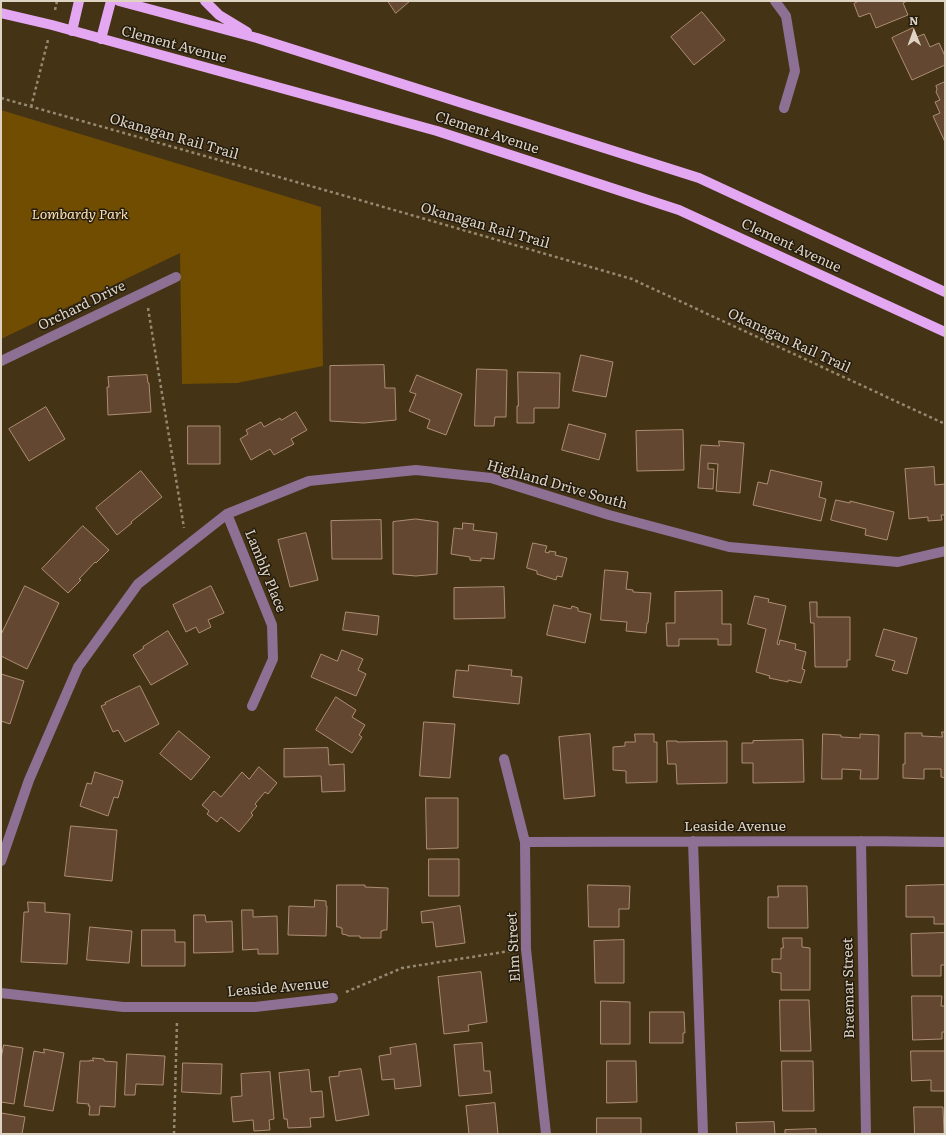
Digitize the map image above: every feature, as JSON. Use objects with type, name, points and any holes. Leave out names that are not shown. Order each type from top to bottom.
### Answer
[{"type":"main road","points":[[72,30],[79,1]]},
{"type":"main road","points":[[101,39],[111,1]]},
{"type":"main road","name":"Clement Avenue","points":[[119,1],[257,38],[699,178],[945,292]]},
{"type":"main road","points":[[205,1],[219,15],[257,38]]},
{"type":"main road","name":"Clement Avenue","points":[[1,13],[72,30],[437,131],[679,210],[945,332]]},
{"type":"street","points":[[775,1],[786,16],[795,71],[784,108]]},
{"type":"street","name":"Orchard Drive","points":[[1,361],[176,277]]},
{"type":"street","name":"Highland Drive South","points":[[1,861],[29,780],[78,667],[138,584],[226,514],[309,481],[416,470],[492,478],[609,515],[729,547],[898,562],[945,551]]},
{"type":"street","name":"Lambly Place","points":[[226,514],[272,625],[273,659],[252,706]]},
{"type":"street","name":"Elm Street","points":[[504,759],[525,842],[526,949],[546,1134]]},
{"type":"street","points":[[693,841],[703,1134]]},
{"type":"street","name":"Braemar Street","points":[[860,841],[866,1134]]},
{"type":"street","name":"Leaside Avenue","points":[[525,842],[945,842]]},
{"type":"street","name":"Leaside Avenue","points":[[1,993],[123,1007],[255,1007],[333,998]]},
{"type":"path","points":[[31,107],[57,1]]},
{"type":"path","name":"Okanagan Rail Trail","points":[[1,98],[632,279],[945,424]]},
{"type":"path","points":[[145,291],[187,545]]},
{"type":"path","name":"Leaside Avenue","points":[[333,998],[402,968],[526,949]]},
{"type":"path","points":[[174,1134],[178,1007]]},
{"type":"green space","name":"Lombardy Park","points":[[1,110],[321,207],[323,366],[237,383],[182,384],[180,253],[1,339]]},
{"type":"building","points":[[388,1],[410,1],[396,13]]},
{"type":"building","points":[[859,1],[907,1],[903,3],[908,15],[876,28],[870,13],[859,17],[854,4]]},
{"type":"building","points":[[702,12],[725,40],[694,65],[671,37]]},
{"type":"building","points":[[913,28],[917,37],[924,34],[930,47],[939,43],[945,56],[945,65],[912,80],[892,38]]},
{"type":"building","points":[[945,82],[945,142],[933,116],[940,113],[935,102],[940,100],[936,92],[936,86]]},
{"type":"building","points":[[581,355],[613,362],[606,397],[573,391]]},
{"type":"building","points":[[384,365],[385,388],[395,388],[396,420],[364,423],[330,421],[330,366]]},
{"type":"building","points":[[477,369],[507,370],[506,417],[495,417],[494,426],[475,426]]},
{"type":"building","points":[[518,372],[560,373],[559,408],[534,408],[534,423],[517,423]]},
{"type":"building","points":[[147,375],[151,412],[108,415],[108,377]]},
{"type":"building","points":[[417,375],[462,394],[446,435],[427,428],[430,420],[409,411],[416,394],[410,392]]},
{"type":"building","points":[[46,407],[65,439],[29,461],[9,429]]},
{"type":"building","points":[[296,412],[307,430],[291,439],[294,444],[274,455],[270,449],[251,460],[240,439],[248,434],[246,430],[261,422],[264,427],[280,418],[281,420]]},
{"type":"building","points":[[569,424],[606,434],[599,460],[562,450]]},
{"type":"building","points":[[188,426],[220,426],[220,464],[188,464]]},
{"type":"building","points":[[683,430],[684,470],[637,471],[636,431]]},
{"type":"building","points":[[719,441],[744,443],[740,493],[716,491],[718,464],[708,463],[708,469],[714,469],[713,489],[698,488],[701,445],[719,446]]},
{"type":"building","points":[[934,467],[935,485],[945,484],[945,515],[941,515],[942,520],[928,521],[928,517],[909,519],[905,469]]},
{"type":"building","points":[[771,470],[822,482],[819,497],[826,499],[821,521],[753,505],[758,482],[767,484]]},
{"type":"building","points":[[141,471],[162,497],[117,535],[96,508]]},
{"type":"building","points":[[836,500],[850,503],[850,501],[894,512],[887,540],[865,535],[866,529],[831,520]]},
{"type":"building","points":[[416,519],[438,522],[437,574],[416,576],[393,574],[393,522]]},
{"type":"building","points":[[381,520],[382,559],[332,559],[331,521]]},
{"type":"building","points":[[463,523],[474,524],[473,530],[497,533],[494,559],[481,558],[481,561],[470,560],[470,557],[451,554],[454,528],[462,529]]},
{"type":"building","points":[[83,526],[109,550],[96,563],[95,562],[79,579],[81,580],[68,593],[42,569]]},
{"type":"building","points":[[306,533],[318,580],[290,587],[278,540]]},
{"type":"building","points":[[533,543],[547,546],[545,552],[556,552],[555,555],[567,558],[562,577],[557,576],[556,580],[537,574],[537,571],[527,568]]},
{"type":"building","points":[[605,570],[628,572],[626,589],[633,590],[633,592],[651,593],[646,633],[626,631],[627,622],[601,620]]},
{"type":"building","points":[[25,586],[59,603],[27,669],[1,656],[1,635]]},
{"type":"building","points":[[211,586],[224,613],[208,620],[211,627],[199,633],[196,627],[186,632],[173,605]]},
{"type":"building","points":[[504,587],[505,618],[454,619],[454,588]]},
{"type":"building","points":[[722,591],[722,624],[731,624],[731,645],[718,645],[718,639],[679,639],[679,646],[667,646],[666,623],[675,623],[675,592]]},
{"type":"building","points":[[755,596],[769,599],[768,602],[786,606],[777,644],[779,645],[780,640],[796,644],[795,649],[806,652],[802,669],[805,670],[801,683],[769,678],[770,676],[756,672],[766,629],[748,624]]},
{"type":"building","points":[[810,602],[817,602],[817,617],[850,617],[850,660],[847,660],[847,667],[815,667],[814,623],[811,623]]},
{"type":"building","points":[[554,605],[571,609],[572,606],[578,608],[578,611],[591,614],[585,643],[547,635]]},
{"type":"building","points":[[346,612],[379,616],[377,635],[343,630]]},
{"type":"building","points":[[884,629],[917,638],[907,674],[892,670],[895,661],[876,656]]},
{"type":"building","points":[[168,631],[188,664],[151,685],[133,655]]},
{"type":"building","points":[[342,650],[363,659],[358,670],[366,674],[356,696],[311,677],[321,654],[337,661]]},
{"type":"building","points":[[469,665],[512,670],[511,676],[522,677],[519,704],[453,697],[456,670],[468,671]]},
{"type":"building","points":[[1,674],[24,681],[10,724],[1,721]]},
{"type":"building","points":[[140,686],[159,724],[125,742],[118,730],[113,732],[101,706]]},
{"type":"building","points":[[336,697],[356,710],[352,717],[365,725],[359,735],[362,737],[352,753],[316,730]]},
{"type":"building","points":[[424,722],[455,724],[450,778],[420,776]]},
{"type":"building","points":[[179,731],[210,757],[191,780],[160,754]]},
{"type":"building","points":[[942,732],[945,732],[945,778],[941,777],[941,769],[924,769],[924,779],[903,778],[903,764],[905,764],[905,733],[922,733],[922,736],[942,737]]},
{"type":"building","points":[[590,734],[595,796],[564,799],[559,737]]},
{"type":"building","points":[[635,734],[654,734],[654,742],[657,742],[657,782],[626,783],[626,771],[613,770],[613,747],[625,746],[625,742],[635,742]]},
{"type":"building","points":[[823,734],[860,738],[860,734],[879,735],[878,779],[860,779],[861,770],[842,769],[842,779],[822,779]]},
{"type":"building","points":[[803,740],[804,782],[753,783],[753,763],[742,763],[742,743],[753,743],[753,741]]},
{"type":"building","points":[[667,741],[727,741],[727,783],[677,784],[676,764],[668,764]]},
{"type":"building","points":[[328,748],[329,765],[344,764],[345,791],[322,792],[321,776],[284,777],[284,749]]},
{"type":"building","points":[[259,767],[277,783],[268,794],[265,792],[255,804],[257,806],[251,813],[253,815],[239,832],[221,817],[217,822],[207,814],[209,811],[202,805],[214,791],[221,797],[242,772],[249,779]]},
{"type":"building","points":[[95,772],[123,781],[118,798],[114,797],[108,816],[80,806],[87,783],[91,784]]},
{"type":"building","points":[[426,798],[458,798],[458,848],[427,849]]},
{"type":"building","points":[[71,826],[117,830],[112,881],[65,876]]},
{"type":"building","points":[[429,859],[459,859],[459,896],[429,896]]},
{"type":"building","points":[[337,885],[365,885],[365,887],[388,888],[387,930],[381,931],[381,938],[360,938],[360,936],[348,936],[342,934],[342,928],[337,927]]},
{"type":"building","points":[[588,885],[630,886],[629,909],[619,909],[619,927],[589,927]]},
{"type":"building","points":[[945,885],[945,924],[934,924],[934,917],[906,917],[906,886]]},
{"type":"building","points":[[778,886],[807,886],[808,928],[768,928],[768,897],[778,897]]},
{"type":"building","points":[[315,900],[326,901],[326,936],[288,935],[289,906],[314,907]]},
{"type":"building","points":[[28,902],[45,903],[45,912],[70,914],[67,964],[21,962],[24,912],[28,912]]},
{"type":"building","points":[[460,906],[465,943],[436,947],[433,922],[422,923],[421,912]]},
{"type":"building","points":[[242,910],[253,910],[253,917],[277,916],[278,954],[258,954],[258,949],[243,950]]},
{"type":"building","points":[[194,915],[205,915],[206,922],[232,921],[233,952],[194,953]]},
{"type":"building","points":[[90,927],[132,931],[129,963],[87,960]]},
{"type":"building","points":[[142,930],[175,930],[175,942],[185,942],[185,966],[142,966]]},
{"type":"building","points":[[945,933],[945,965],[941,965],[941,976],[912,976],[911,934]]},
{"type":"building","points":[[783,938],[802,938],[802,947],[810,948],[810,990],[781,990],[781,973],[772,972],[772,959],[781,959]]},
{"type":"building","points":[[624,940],[624,983],[595,983],[594,941]]},
{"type":"building","points":[[481,972],[487,1022],[468,1025],[469,1031],[444,1034],[438,977]]},
{"type":"building","points":[[912,996],[942,996],[941,1006],[945,1006],[945,1032],[942,1032],[942,1039],[913,1040]]},
{"type":"building","points":[[780,1000],[809,1000],[811,1051],[781,1051]]},
{"type":"building","points":[[601,1001],[630,1002],[630,1044],[601,1044]]},
{"type":"building","points":[[650,1012],[684,1012],[685,1033],[683,1033],[683,1043],[650,1043]]},
{"type":"building","points":[[482,1043],[484,1071],[490,1071],[492,1093],[459,1096],[454,1045]]},
{"type":"building","points":[[416,1044],[421,1086],[395,1089],[394,1079],[382,1080],[379,1056],[391,1054],[390,1048]]},
{"type":"building","points":[[4,1045],[23,1048],[14,1104],[1,1102],[1,1059]]},
{"type":"building","points":[[44,1049],[64,1053],[53,1111],[24,1106],[34,1051],[44,1053]]},
{"type":"building","points":[[911,1051],[945,1051],[945,1091],[931,1091],[931,1080],[912,1081]]},
{"type":"building","points":[[127,1054],[165,1056],[163,1085],[136,1084],[135,1095],[125,1095]]},
{"type":"building","points":[[93,1058],[117,1062],[115,1107],[100,1106],[99,1115],[89,1115],[89,1104],[77,1103],[80,1061],[93,1061]]},
{"type":"building","points":[[607,1061],[636,1061],[637,1102],[607,1103]]},
{"type":"building","points":[[782,1061],[813,1061],[814,1111],[783,1111]]},
{"type":"building","points":[[183,1063],[222,1064],[221,1094],[182,1092]]},
{"type":"building","points":[[361,1069],[369,1115],[336,1121],[329,1077],[339,1076],[339,1072]]},
{"type":"building","points":[[309,1070],[311,1092],[322,1091],[324,1117],[310,1118],[311,1127],[288,1128],[287,1119],[284,1119],[279,1073]]},
{"type":"building","points":[[270,1072],[274,1119],[269,1120],[270,1130],[254,1131],[253,1120],[233,1122],[231,1097],[242,1096],[241,1074]]},
{"type":"building","points":[[495,1103],[498,1134],[469,1134],[466,1106]]},
{"type":"building","points":[[914,1107],[943,1107],[944,1134],[915,1134]]},
{"type":"building","points":[[1,1113],[25,1117],[22,1134],[1,1134]]},
{"type":"building","points":[[597,1118],[641,1118],[641,1134],[597,1134]]},
{"type":"building","points":[[774,1122],[775,1134],[737,1134],[736,1123]]},
{"type":"building","points":[[816,1129],[816,1134],[785,1134],[785,1130]]}]
